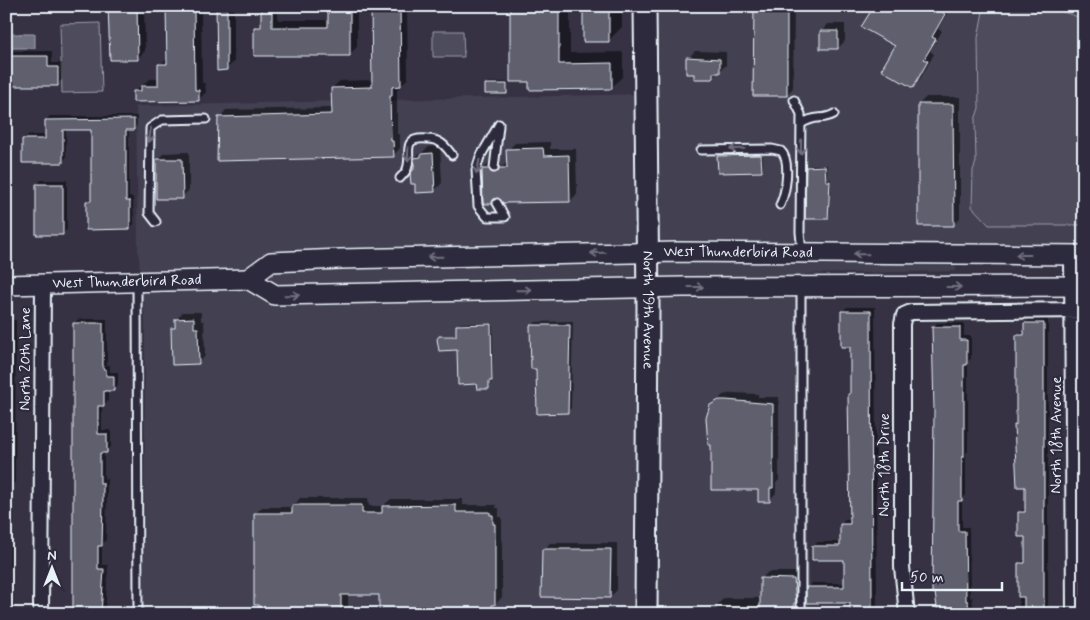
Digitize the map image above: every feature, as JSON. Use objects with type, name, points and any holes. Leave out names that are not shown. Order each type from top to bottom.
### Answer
[{"type":"main road","name":"North 19th Avenue","points":[[645,6],[647,287],[646,614]]},
{"type":"main road","name":"West Thunderbird Road","points":[[6,285],[248,279],[271,262],[340,259],[646,252],[1078,255]]},
{"type":"main road","points":[[905,254],[905,287]]},
{"type":"main road","points":[[248,279],[275,295],[647,287],[1078,286]]},
{"type":"street","name":"North 18th Avenue","points":[[1074,614],[1079,571],[1078,255]]},
{"type":"street","name":"North 20th Lane","points":[[40,614],[43,284]]},
{"type":"street","name":"North 18th Drive","points":[[907,614],[902,567],[902,324],[904,315],[911,312],[1078,310]]},
{"type":"lane","points":[[794,100],[801,114],[800,232],[802,253]]},
{"type":"lane","points":[[801,124],[812,117],[829,117],[834,114]]},
{"type":"lane","points":[[156,222],[149,213],[148,135],[152,125],[162,120],[206,119]]},
{"type":"lane","points":[[494,168],[499,124],[480,157],[476,170],[478,206],[487,217],[505,217],[497,204]]},
{"type":"lane","points":[[400,178],[408,168],[408,146],[412,140],[420,138],[436,139],[452,155]]},
{"type":"lane","points":[[701,150],[772,149],[781,151],[786,160],[786,193],[780,205]]},
{"type":"lane","points":[[137,282],[138,614]]},
{"type":"lane","points":[[801,287],[801,614]]},
{"type":"shaded area","points":[[645,6],[1084,6],[1084,246],[955,245],[956,271],[805,274],[809,614],[144,614],[145,319],[138,250],[136,106],[645,94]]},
{"type":"shaded area","points":[[984,6],[1046,6],[1084,19],[1084,225],[989,225],[972,207],[973,170],[976,162],[975,120],[979,108],[978,38]]},
{"type":"shaded area","points":[[100,23],[102,92],[62,93],[60,24]]},
{"type":"shaded area","points":[[433,31],[463,31],[464,57],[433,57]]},
{"type":"water","points":[[8,34],[35,34],[35,48],[8,48]]},
{"type":"building","points":[[108,6],[137,6],[138,60],[110,60]]},
{"type":"building","points":[[166,6],[185,6],[185,9],[194,9],[195,90],[199,90],[199,101],[133,102],[133,91],[141,91],[141,86],[158,86],[158,64],[167,64]]},
{"type":"building","points":[[216,6],[227,6],[227,70],[217,71]]},
{"type":"building","points":[[261,6],[272,6],[272,27],[328,27],[328,6],[350,6],[350,56],[254,56],[254,27],[261,27]]},
{"type":"building","points":[[371,6],[400,6],[401,86],[392,87],[392,96],[390,96],[391,141],[393,141],[394,157],[217,161],[218,117],[332,114],[331,88],[372,87]]},
{"type":"building","points":[[510,6],[559,6],[559,64],[612,63],[612,89],[529,90],[529,82],[510,82]]},
{"type":"building","points":[[583,6],[609,6],[609,42],[583,42]]},
{"type":"building","points":[[754,6],[787,6],[787,96],[753,96]]},
{"type":"building","points":[[874,6],[945,6],[942,12],[945,14],[932,37],[936,39],[924,59],[928,61],[913,88],[881,70],[895,46],[861,27]]},
{"type":"building","points":[[820,31],[838,31],[838,49],[820,49]]},
{"type":"building","points":[[6,56],[48,56],[48,67],[58,67],[58,86],[6,86]]},
{"type":"building","points":[[686,57],[720,59],[720,73],[713,73],[713,79],[694,79],[694,74],[686,74]]},
{"type":"building","points":[[485,84],[507,84],[507,94],[485,94]]},
{"type":"building","points":[[918,104],[953,104],[954,226],[918,226]]},
{"type":"building","points":[[134,119],[134,130],[126,130],[126,201],[130,201],[130,229],[86,230],[86,201],[91,201],[91,130],[63,130],[63,163],[22,163],[22,139],[45,139],[45,120]]},
{"type":"building","points":[[543,148],[544,156],[569,155],[570,202],[503,203],[497,198],[492,204],[483,204],[482,169],[489,169],[494,173],[499,168],[507,168],[506,149]]},
{"type":"building","points":[[433,153],[435,192],[415,193],[415,184],[411,184],[410,174],[414,169],[414,158],[421,157],[421,154]]},
{"type":"building","points":[[761,155],[762,172],[718,173],[717,156]]},
{"type":"building","points":[[156,159],[182,159],[183,199],[156,199]]},
{"type":"building","points":[[825,166],[826,181],[830,181],[828,219],[805,219],[806,167]]},
{"type":"building","points":[[36,184],[63,184],[63,235],[36,235]]},
{"type":"building","points":[[841,311],[871,311],[872,614],[850,614],[850,603],[806,603],[806,587],[844,587],[844,560],[812,560],[812,546],[840,546],[840,524],[850,524],[848,394],[850,394],[850,347],[841,347]]},
{"type":"building","points":[[194,318],[194,328],[198,328],[199,364],[172,365],[171,328],[175,328],[175,319]]},
{"type":"building","points":[[73,323],[103,323],[103,369],[106,369],[106,376],[114,376],[114,391],[104,391],[104,406],[98,406],[98,434],[107,434],[107,453],[100,453],[100,483],[103,483],[103,500],[102,546],[98,546],[98,569],[104,569],[101,614],[73,614]]},
{"type":"building","points":[[1024,323],[1044,323],[1044,614],[1024,614],[1024,597],[1018,597],[1018,563],[1025,563],[1025,537],[1018,537],[1018,512],[1025,512],[1025,487],[1017,487],[1014,425],[1016,425],[1016,335],[1024,335]]},
{"type":"building","points":[[491,324],[492,381],[489,381],[489,389],[477,389],[476,384],[458,385],[457,350],[439,351],[437,339],[439,336],[456,336],[456,325]]},
{"type":"building","points":[[530,325],[570,325],[568,413],[537,414],[536,369],[531,369]]},
{"type":"building","points":[[932,327],[960,327],[960,340],[967,340],[967,365],[964,365],[962,501],[958,501],[958,531],[965,531],[966,601],[968,601],[969,614],[938,614],[935,593],[932,593],[934,410]]},
{"type":"building","points":[[719,400],[773,404],[773,488],[770,488],[770,502],[758,502],[758,490],[711,490],[711,445],[708,445],[706,418],[710,405]]},
{"type":"building","points":[[292,505],[362,505],[362,513],[382,513],[382,506],[456,505],[456,512],[490,512],[490,515],[493,515],[493,524],[495,524],[495,605],[492,605],[492,610],[379,611],[379,595],[341,595],[341,614],[259,614],[259,605],[254,605],[254,513],[292,513]]},
{"type":"building","points":[[542,549],[611,549],[610,598],[541,597]]},
{"type":"building","points":[[760,578],[794,579],[796,603],[794,603],[794,614],[760,614]]}]
